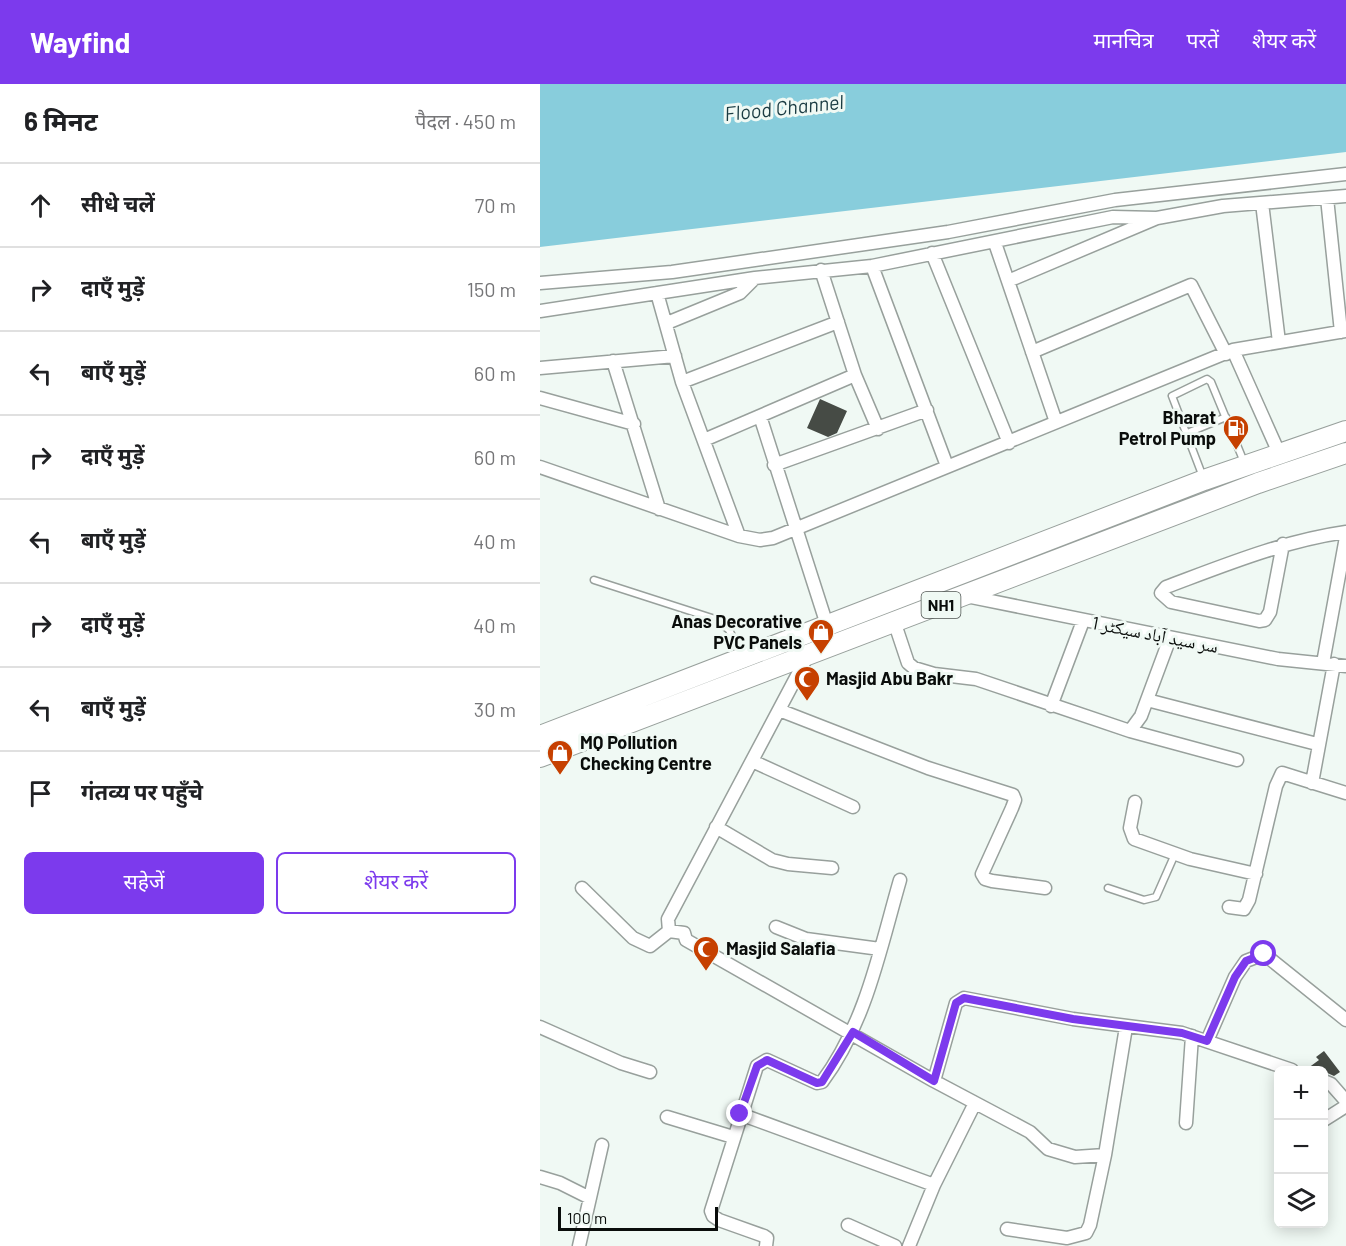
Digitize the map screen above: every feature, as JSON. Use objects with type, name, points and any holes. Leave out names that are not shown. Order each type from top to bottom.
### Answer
[{"type":"highway","name":"NH1","points":[[540,736],[1342,429]]},
{"type":"highway","name":"NH1","points":[[540,757],[1317,462],[1345,456]]},
{"type":"street","points":[[540,283],[672,272],[948,232],[1114,201],[1346,174]]},
{"type":"street","points":[[540,311],[755,278],[872,266],[995,243],[1113,217],[1157,218],[1223,206],[1346,196]]},
{"type":"street","points":[[540,467],[739,536],[760,540],[773,538],[1230,352],[1344,332],[1327,198]]},
{"type":"street","points":[[1262,203],[1279,342]]},
{"type":"street","points":[[1008,281],[1157,218]]},
{"type":"street","points":[[995,243],[1056,422]]},
{"type":"street","points":[[932,253],[1009,443]]},
{"type":"street","points":[[872,266],[947,466]]},
{"type":"street","points":[[821,270],[855,375],[878,429]]},
{"type":"street","points":[[667,323],[740,293],[755,278]]},
{"type":"street","points":[[1032,352],[1191,285],[1230,352],[1279,453]]},
{"type":"street","points":[[657,293],[682,382],[739,536]]},
{"type":"street","points":[[682,382],[838,322]]},
{"type":"street","points":[[540,368],[675,356]]},
{"type":"street","points":[[613,361],[659,509]]},
{"type":"street","points":[[704,440],[855,375]]},
{"type":"street","points":[[540,398],[634,424]]},
{"type":"street","points":[[774,465],[927,410]]},
{"type":"street","points":[[760,416],[827,626]]},
{"type":"street","points":[[1283,544],[1270,612],[1265,620],[1258,621],[1171,602],[1161,593],[1166,587],[1283,544],[1346,531]]},
{"type":"street","points":[[1312,783],[1317,744],[1334,664],[1333,598],[1346,537]]},
{"type":"street","name":"سر سید آباد سیکٹر 1","points":[[964,596],[1278,659],[1334,664]]},
{"type":"street","points":[[1333,598],[1346,598]]},
{"type":"street","points":[[894,621],[908,663],[914,668],[934,674],[976,679],[1131,731],[1237,760]]},
{"type":"street","points":[[1051,705],[1083,621]]},
{"type":"street","points":[[1131,731],[1136,726],[1147,700],[1170,638]]},
{"type":"street","points":[[669,931],[668,919],[808,654]]},
{"type":"street","points":[[1147,700],[1317,744]]},
{"type":"street","points":[[779,710],[928,768],[1013,795],[1015,800],[1012,808],[982,874],[985,879],[992,881],[1045,888]]},
{"type":"street","points":[[752,761],[853,807]]},
{"type":"street","points":[[1229,907],[1244,909],[1246,907],[1276,786],[1282,773],[1346,793]]},
{"type":"street","points":[[1135,802],[1130,828],[1134,840],[1174,854],[1256,874]]},
{"type":"street","points":[[716,828],[772,860],[788,864],[832,868]]},
{"type":"street","points":[[766,1246],[767,1238],[764,1236],[719,1220],[713,1216],[711,1211],[757,1066],[767,1060],[817,1083],[822,1082],[853,1032],[900,880]]},
{"type":"street","points":[[582,888],[633,938],[650,946],[669,931],[684,933],[686,940],[853,1032],[934,1081],[1030,1132],[1048,1149],[1075,1157],[1105,1155]]},
{"type":"street","points":[[776,927],[806,939],[880,950]]},
{"type":"street","points":[[1207,1041],[1235,977],[1246,961],[1264,954],[1346,1020]]},
{"type":"street","points":[[934,1081],[959,999],[1192,1036],[1278,1066]]},
{"type":"street","points":[[540,1027],[621,1063],[651,1072]]},
{"type":"street","points":[[1007,1229],[1067,1238],[1086,1233],[1090,1226],[1105,1155],[1126,1027]]},
{"type":"street","points":[[1186,1123],[1192,1036]]},
{"type":"street","points":[[1328,1083],[1346,1101]]},
{"type":"street","points":[[909,1246],[934,1185],[975,1103]]},
{"type":"street","points":[[1328,1117],[1346,1106]]},
{"type":"street","points":[[740,1114],[934,1185]]},
{"type":"street","points":[[667,1116],[733,1137]]},
{"type":"street","points":[[579,1246],[602,1145]]},
{"type":"street","points":[[540,1177],[560,1183],[590,1198]]},
{"type":"street","points":[[848,1225],[895,1246]]},
{"type":"lane","points":[[1204,480],[1172,396],[1207,379],[1211,382],[1245,465]]},
{"type":"lane","points":[[1185,434],[1226,417]]},
{"type":"lane","points":[[594,580],[715,619],[729,630],[744,658]]},
{"type":"lane","points":[[1108,888],[1144,900],[1156,897],[1174,854]]},
{"type":"water","name":"Flood Channel","points":[[540,84],[1346,84],[1346,152],[540,247]]},
{"type":"building","points":[[820,399],[847,411],[837,433],[828,437],[807,428]]},
{"type":"building","points":[[1324,1051],[1340,1072],[1334,1076],[1328,1073],[1328,1066],[1311,1066],[1319,1060],[1316,1057]]},
{"type":"place","name":"Bharat Petrol Pump","points":[[1236,451]]},
{"type":"place","name":"Anas Decorative PVC Panels","points":[[821,655]]},
{"type":"place","name":"Masjid Abu Bakr","points":[[807,702]]},
{"type":"place","name":"MQ Pollution Checking Centre","points":[[560,776]]},
{"type":"place","name":"Masjid Salafia","points":[[706,972]]},
{"type":"route","points":[[740,1114],[757,1066],[761,1062],[767,1060],[817,1083],[822,1082],[853,1032],[934,1081],[956,1003],[959,999],[964,998],[1073,1019],[1182,1033],[1207,1041],[1235,977],[1246,961],[1264,954]]}]
